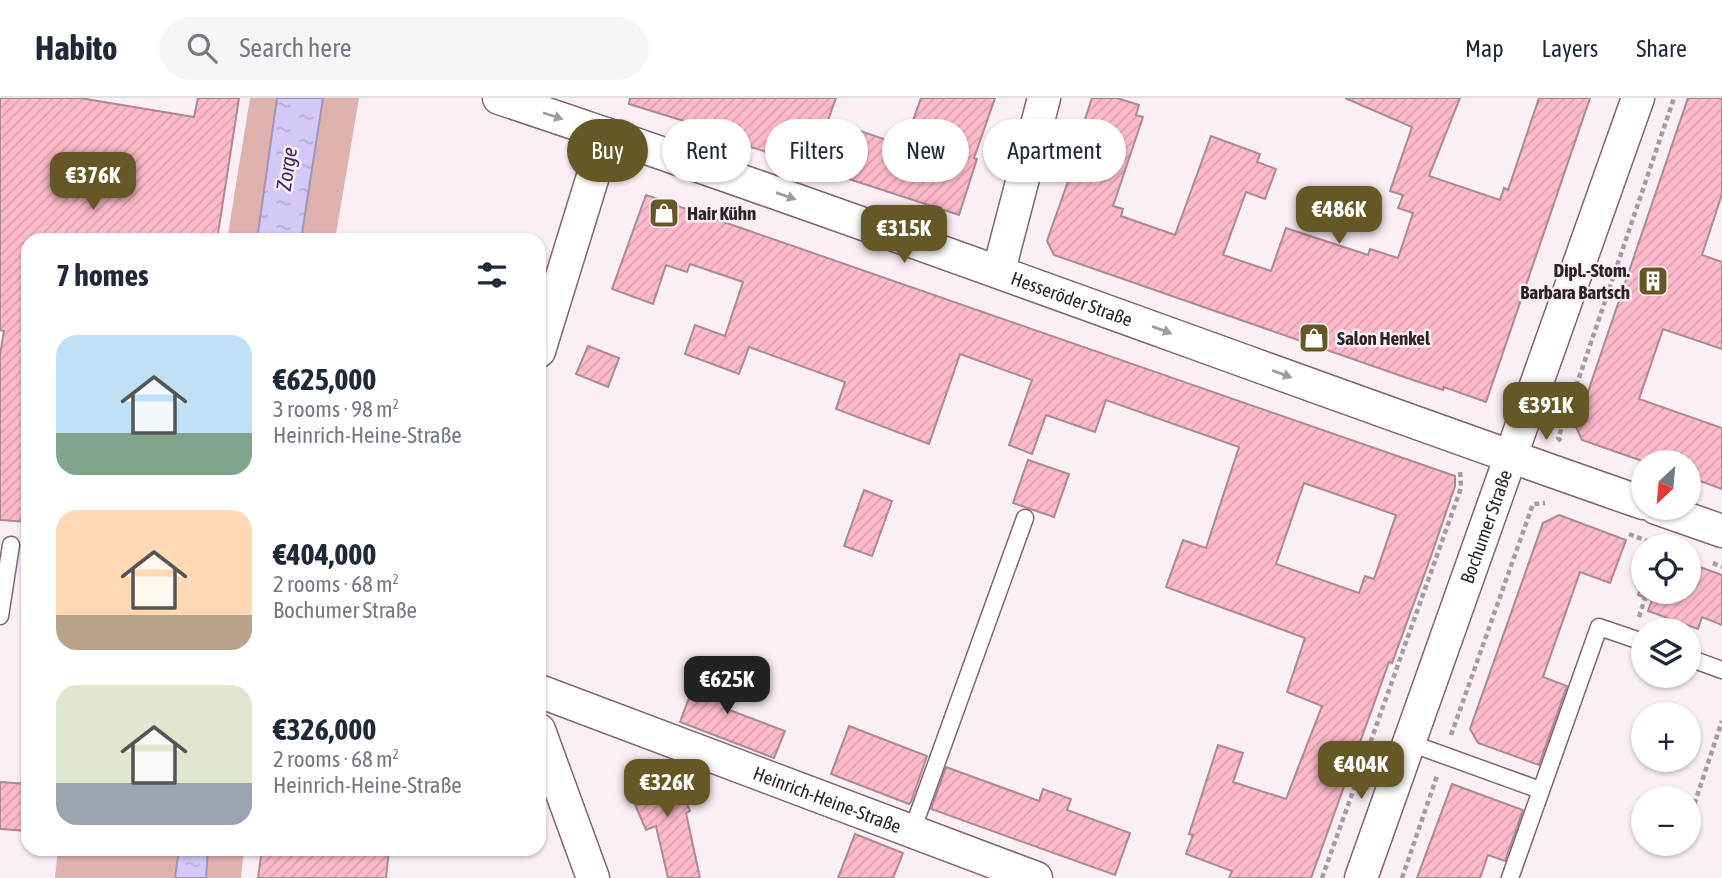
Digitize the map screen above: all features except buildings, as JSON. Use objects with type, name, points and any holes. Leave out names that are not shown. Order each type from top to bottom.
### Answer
[{"type":"street","name":"Hesseröder Straße","points":[[499,98],[567,121]]},
{"type":"street","points":[[999,271],[1044,98]]},
{"type":"street","name":"Bochumer Straße","points":[[1361,878],[1638,98]]},
{"type":"street","name":"Hesseröder Straße","points":[[648,149],[999,271],[1631,499]]},
{"type":"street","points":[[546,328],[591,182]]},
{"type":"street","points":[[1690,520],[1722,531]]},
{"type":"street","name":"Heinrich-Heine-Straße","points":[[546,694],[1036,878]]},
{"type":"street","points":[[546,749],[593,878]]},
{"type":"lane","points":[[912,831],[1025,519]]},
{"type":"lane","points":[[0,616],[11,545]]},
{"type":"lane","points":[[1510,878],[1598,627],[1631,638]]},
{"type":"lane","points":[[1701,663],[1722,670]]},
{"type":"lane","points":[[1409,743],[1540,790]]},
{"type":"path","points":[[1402,878],[1533,504],[1554,503],[1572,453],[1559,438],[1674,98]]},
{"type":"path","points":[[1322,878],[1461,488]]},
{"type":"path","points":[[1700,786],[1722,721]]},
{"type":"shaded area","points":[[250,98],[277,98],[258,233],[228,233]]},
{"type":"shaded area","points":[[323,98],[359,98],[336,233],[302,233]]},
{"type":"shaded area","points":[[57,856],[178,856],[175,878],[55,878]]},
{"type":"shaded area","points":[[208,856],[243,856],[241,878],[206,878]]},
{"type":"water","name":"Zorge","points":[[277,98],[323,98],[302,233],[258,233]]},
{"type":"water","points":[[178,856],[208,856],[206,878],[175,878]]},
{"type":"place","name":"Hair Kühn","points":[[664,213]]},
{"type":"place","name":"Dipl.-Stom. Barbara Bartsch","points":[[1653,281]]},
{"type":"place","name":"Salon Henkel","points":[[1314,338]]}]
